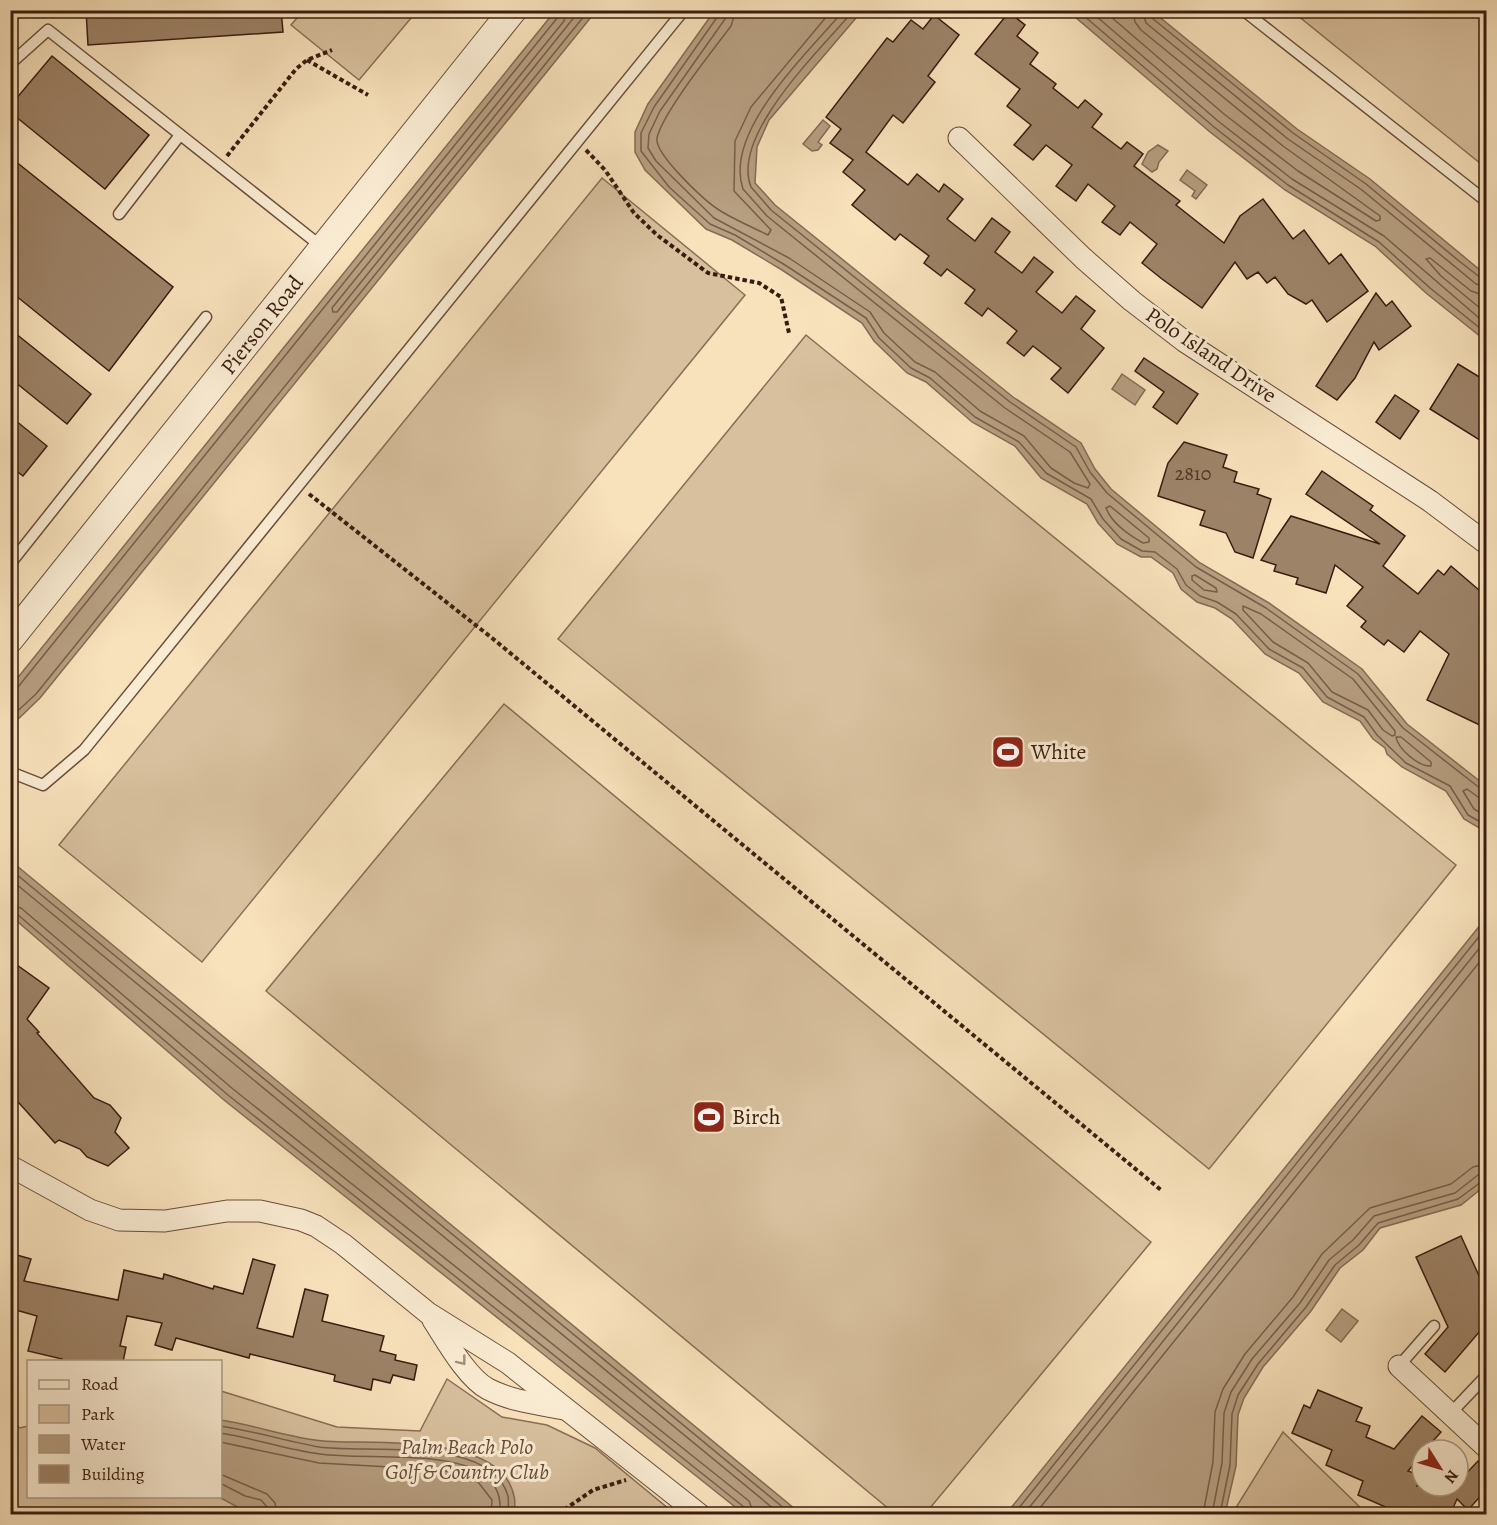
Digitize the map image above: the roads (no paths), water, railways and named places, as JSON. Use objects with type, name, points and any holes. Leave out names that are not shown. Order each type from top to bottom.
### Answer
[{"type":"street","name":"Pierson Road","points":[[10,639],[186,423],[322,247],[513,10]]},
{"type":"street","name":"Polo Island Drive","points":[[959,138],[1083,258],[1132,301],[1184,341],[1431,501],[1486,543]]},
{"type":"street","points":[[10,1166],[90,1210],[120,1220],[165,1221],[243,1210],[276,1213],[301,1220],[343,1244],[428,1313],[508,1363],[699,1515]]},
{"type":"street","points":[[428,1313],[461,1362],[486,1388],[514,1399],[567,1410]]},
{"type":"street","points":[[1398,1366],[1486,1447]]},
{"type":"lane","points":[[10,772],[43,785],[84,750],[684,10]]},
{"type":"lane","points":[[1243,10],[1486,201]]},
{"type":"lane","points":[[10,64],[48,30],[322,247]]},
{"type":"lane","points":[[119,214],[180,135]]},
{"type":"lane","points":[[10,564],[206,317]]},
{"type":"lane","points":[[1398,1366],[1434,1326]]},
{"type":"lane","points":[[1450,1414],[1486,1376]]},
{"type":"water","points":[[715,10],[862,11],[769,120],[757,147],[755,183],[775,205],[1013,397],[1081,443],[1095,469],[1111,489],[1200,563],[1269,603],[1362,669],[1407,724],[1486,786],[1486,832],[1464,819],[1446,791],[1402,767],[1387,754],[1385,748],[1373,739],[1360,721],[1323,702],[1299,673],[1265,654],[1232,619],[1215,608],[1197,602],[1181,589],[1173,573],[1151,557],[1141,557],[1117,544],[1098,523],[1087,504],[1041,478],[1015,446],[972,422],[926,382],[907,373],[874,341],[862,323],[782,270],[732,240],[706,229],[645,170],[635,152],[635,132],[648,104]]},
{"type":"water","points":[[555,11],[596,11],[40,698],[11,726],[11,686]]},
{"type":"water","points":[[1068,11],[1152,11],[1297,129],[1370,179],[1486,275],[1486,341],[1426,293],[1375,246],[1285,190],[1210,132]]},
{"type":"water","points":[[823,120],[830,126],[818,142],[822,145],[818,150],[812,151],[803,144]]},
{"type":"water","points":[[1158,145],[1168,151],[1159,162],[1157,169],[1152,172],[1142,164],[1148,152]]},
{"type":"water","points":[[1187,170],[1207,185],[1196,199],[1192,196],[1195,191],[1180,180]]},
{"type":"water","points":[[1122,374],[1145,390],[1135,405],[1112,389]]},
{"type":"water","points":[[11,861],[801,1514],[744,1514],[224,1100],[11,916]]},
{"type":"water","points":[[1486,918],[1486,1185],[1461,1205],[1380,1228],[1363,1250],[1340,1268],[1311,1311],[1263,1367],[1244,1398],[1238,1415],[1236,1466],[1225,1514],[1006,1514]]},
{"type":"water","points":[[1342,1309],[1358,1321],[1341,1342],[1326,1330]]},
{"type":"water","points":[[222,1420],[324,1441],[402,1443],[461,1452],[486,1461],[504,1475],[515,1503],[514,1514],[268,1514],[241,1509],[221,1498]]},
{"type":"place","name":"White","points":[[1008,752]]},
{"type":"place","name":"Birch","points":[[709,1117]]},
{"type":"park label","name":"Palm Beach Polo Golf & Country Club","points":[[467,1460]]}]
